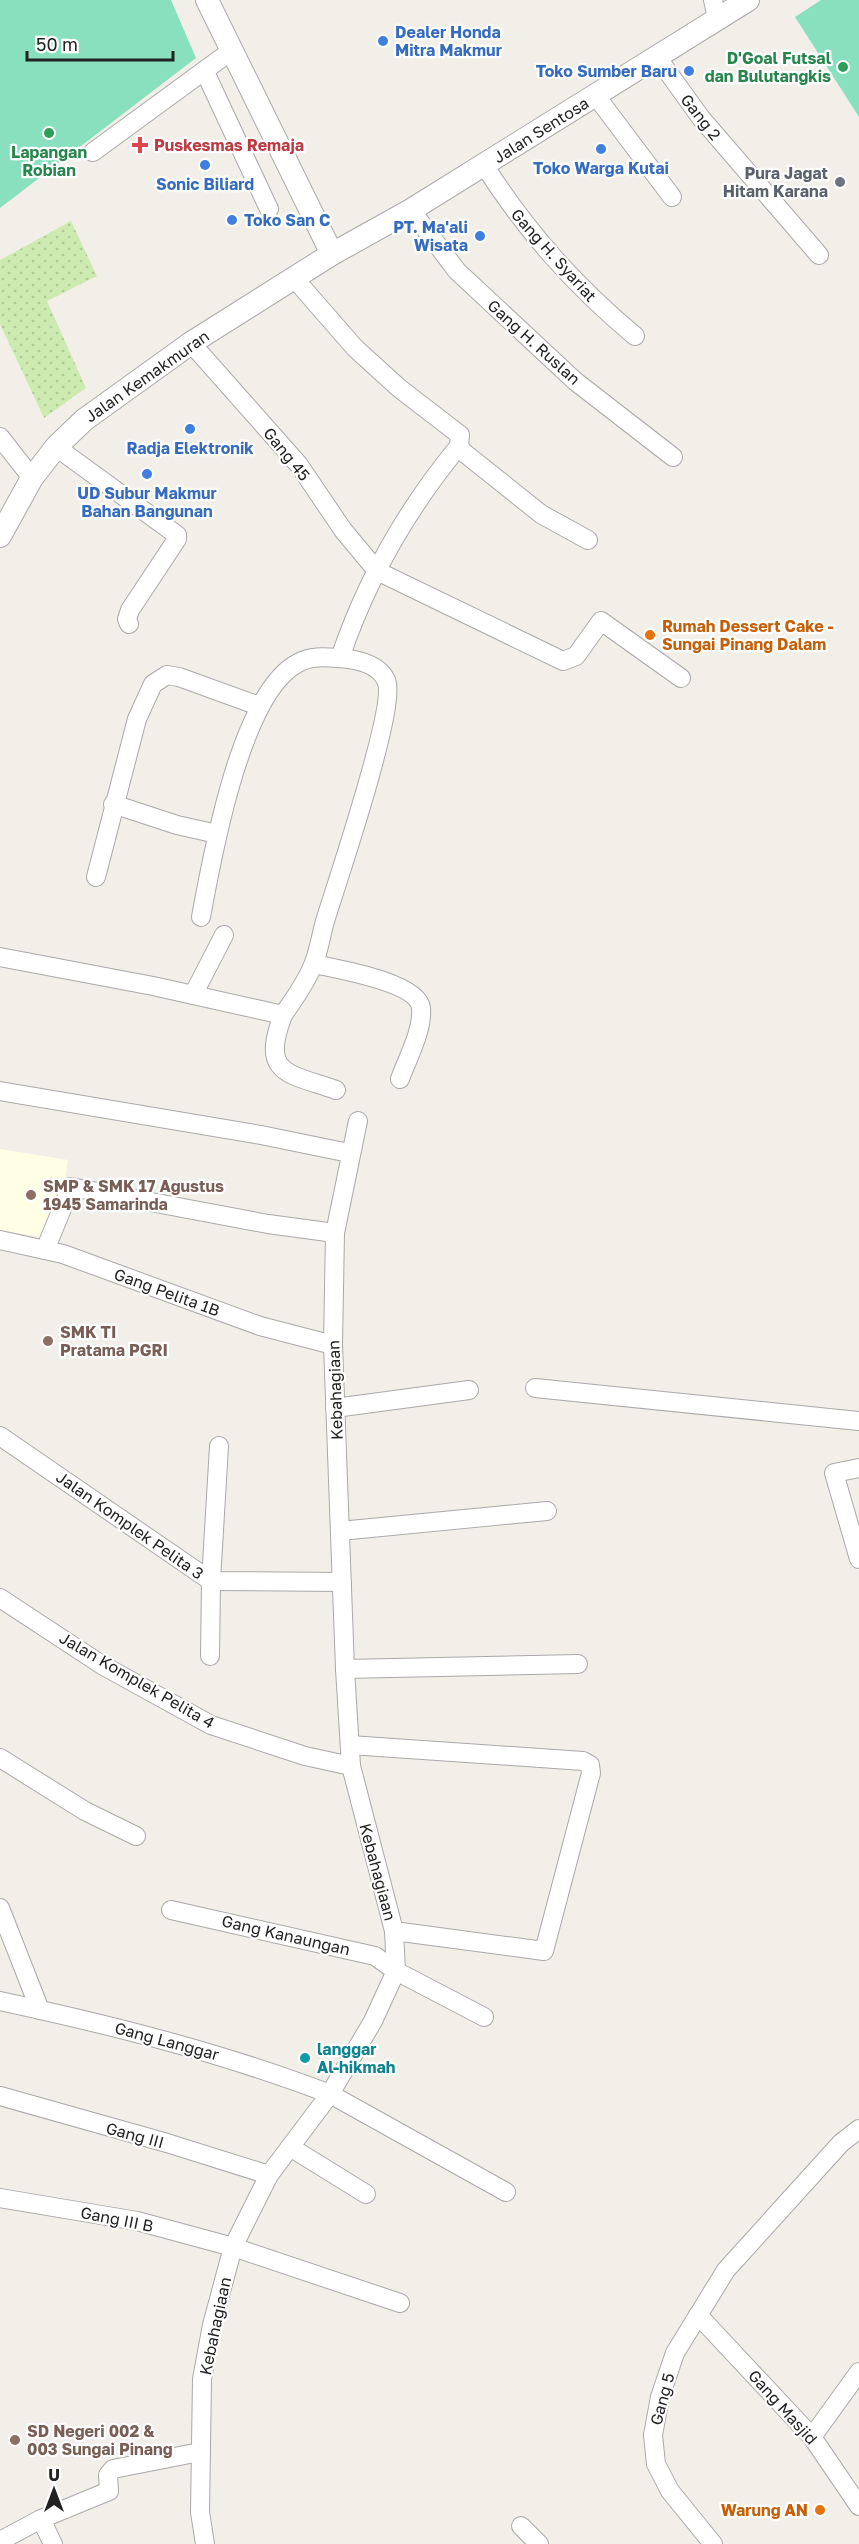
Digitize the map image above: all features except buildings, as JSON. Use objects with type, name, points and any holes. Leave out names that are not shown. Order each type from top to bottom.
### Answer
[{"type":"street","points":[[207,0],[332,254]]},
{"type":"street","name":"Jalan Sentosa","points":[[332,254],[411,210],[657,57],[715,9],[748,0]]},
{"type":"street","points":[[93,152],[231,51]]},
{"type":"street","name":"Gang 2","points":[[657,57],[700,117],[819,255]]},
{"type":"street","points":[[205,72],[269,209]]},
{"type":"street","points":[[596,96],[672,197]]},
{"type":"street","name":"Gang H. Syariat","points":[[484,165],[530,232],[578,285],[635,336]]},
{"type":"street","name":"Gang H. Ruslan","points":[[411,210],[457,271],[575,381],[673,458]]},
{"type":"street","name":"Jalan Kemakmuran","points":[[0,536],[32,478],[56,447],[84,420],[191,343],[332,254]]},
{"type":"street","points":[[294,278],[355,348],[399,388],[460,435],[459,446],[426,486],[376,571],[340,658]]},
{"type":"street","name":"Gang 45","points":[[191,343],[299,465],[343,530],[376,571]]},
{"type":"street","points":[[0,437],[32,478]]},
{"type":"street","points":[[459,446],[541,514],[588,540]]},
{"type":"street","points":[[56,447],[177,535],[177,539],[130,610],[127,619],[129,624]]},
{"type":"street","points":[[376,571],[563,661],[576,656],[601,621],[681,678]]},
{"type":"street","points":[[201,917],[217,834],[259,706],[281,675],[298,663],[314,657],[362,662],[378,670],[386,680],[388,697],[374,758],[314,964],[283,1015],[275,1036],[275,1061],[281,1069],[336,1090]]},
{"type":"street","points":[[96,877],[137,719],[148,693],[158,679],[166,675],[179,677],[259,706]]},
{"type":"street","points":[[114,804],[177,825],[217,834]]},
{"type":"street","points":[[193,995],[224,935]]},
{"type":"street","points":[[0,957],[283,1015]]},
{"type":"street","points":[[314,964],[376,979],[406,990],[417,998],[421,1008],[418,1028],[400,1079]]},
{"type":"street","points":[[0,1091],[261,1135],[349,1154]]},
{"type":"street","name":"Kebahagiaan","points":[[205,2544],[200,2512],[202,2379],[212,2325],[233,2247],[269,2175],[330,2094],[373,2021],[396,1971],[394,1931],[351,1766],[345,1669],[333,1345],[334,1233],[349,1154],[358,1121]]},
{"type":"street","points":[[45,1250],[71,1187],[268,1224],[334,1233]]},
{"type":"street","name":"Gang Pelita 1B","points":[[0,1240],[45,1250],[260,1326],[333,1345]]},
{"type":"street","points":[[536,1388],[859,1421]]},
{"type":"street","points":[[335,1408],[469,1390]]},
{"type":"street","name":"Jalan Komplek Pelita 3","points":[[0,1436],[210,1581],[342,1582]]},
{"type":"street","points":[[210,1656],[210,1581],[219,1446]]},
{"type":"street","points":[[859,1468],[837,1470],[834,1474],[859,1559]]},
{"type":"street","points":[[340,1531],[547,1511]]},
{"type":"street","name":"Jalan Komplek Pelita 4","points":[[0,1598],[102,1665],[211,1725],[305,1756],[351,1766]]},
{"type":"street","points":[[345,1669],[578,1664]]},
{"type":"street","points":[[350,1745],[583,1761],[591,1765],[591,1773],[544,1951],[394,1931]]},
{"type":"street","points":[[0,1758],[85,1811],[136,1836]]},
{"type":"street","points":[[0,1908],[40,2010]]},
{"type":"street","name":"Gang Kanaungan","points":[[171,1910],[375,1956],[396,1971],[484,2017]]},
{"type":"street","name":"Gang Langgar","points":[[0,2001],[80,2017],[244,2062],[330,2094],[506,2192]]},
{"type":"street","name":"Gang III","points":[[0,2096],[269,2175]]},
{"type":"street","name":"Gang 5","points":[[713,2544],[670,2491],[656,2464],[653,2435],[660,2397],[675,2353],[726,2270],[841,2143],[859,2129]]},
{"type":"street","points":[[290,2147],[366,2194]]},
{"type":"street","name":"Gang III B","points":[[0,2198],[137,2221],[233,2247],[400,2303]]},
{"type":"street","name":"Gang Masjid","points":[[698,2315],[812,2437],[859,2506]]},
{"type":"street","points":[[812,2437],[859,2372]]},
{"type":"street","points":[[0,2541],[41,2519],[109,2490],[108,2475],[112,2469],[200,2452]]},
{"type":"street","points":[[41,2519],[53,2544]]},
{"type":"street","points":[[521,2526],[539,2544]]},
{"type":"shaded area","name":"SMP & SMK 17 Agustus 1945 Samarinda","points":[[0,1149],[68,1160],[55,1239],[0,1230]]},
{"type":"green space","name":"Lapangan Robian","points":[[0,0],[171,0],[196,58],[0,208]]},
{"type":"green space","name":"D'Goal Futsal dan Bulutangkis","points":[[821,0],[859,0],[859,117],[795,17]]},
{"type":"green space","points":[[71,221],[97,276],[47,301],[86,388],[44,418],[0,324],[0,260]]},
{"type":"place","name":"Dealer Honda Mitra Makmur","points":[[383,41]]},
{"type":"place","name":"D'Goal Futsal dan Bulutangkis","points":[[843,67]]},
{"type":"place","name":"Toko Sumber Baru","points":[[689,71]]},
{"type":"place","name":"Lapangan Robian","points":[[49,133]]},
{"type":"place","name":"Puskesmas Remaja","points":[[140,145]]},
{"type":"place","name":"Toko Warga Kutai","points":[[601,149]]},
{"type":"place","name":"Sonic Biliard","points":[[205,165]]},
{"type":"place","name":"Pura Jagat Hitam Karana","points":[[840,182]]},
{"type":"place","name":"Toko San C","points":[[232,220]]},
{"type":"place","name":"PT. Ma'ali Wisata","points":[[480,236]]},
{"type":"place","name":"Radja Elektronik","points":[[190,429]]},
{"type":"place","name":"UD Subur Makmur Bahan Bangunan","points":[[147,474]]},
{"type":"place","name":"Rumah Dessert Cake - Sungai Pinang Dalam","points":[[650,635]]},
{"type":"place","name":"SMP & SMK 17 Agustus 1945 Samarinda","points":[[31,1195]]},
{"type":"place","name":"SMK TI Pratama PGRI","points":[[48,1341]]},
{"type":"place","name":"langgar Al-hikmah","points":[[305,2058]]},
{"type":"place","name":"SD Negeri 002 & 003 Sungai Pinang","points":[[15,2440]]},
{"type":"place","name":"Warung AN","points":[[820,2510]]}]
